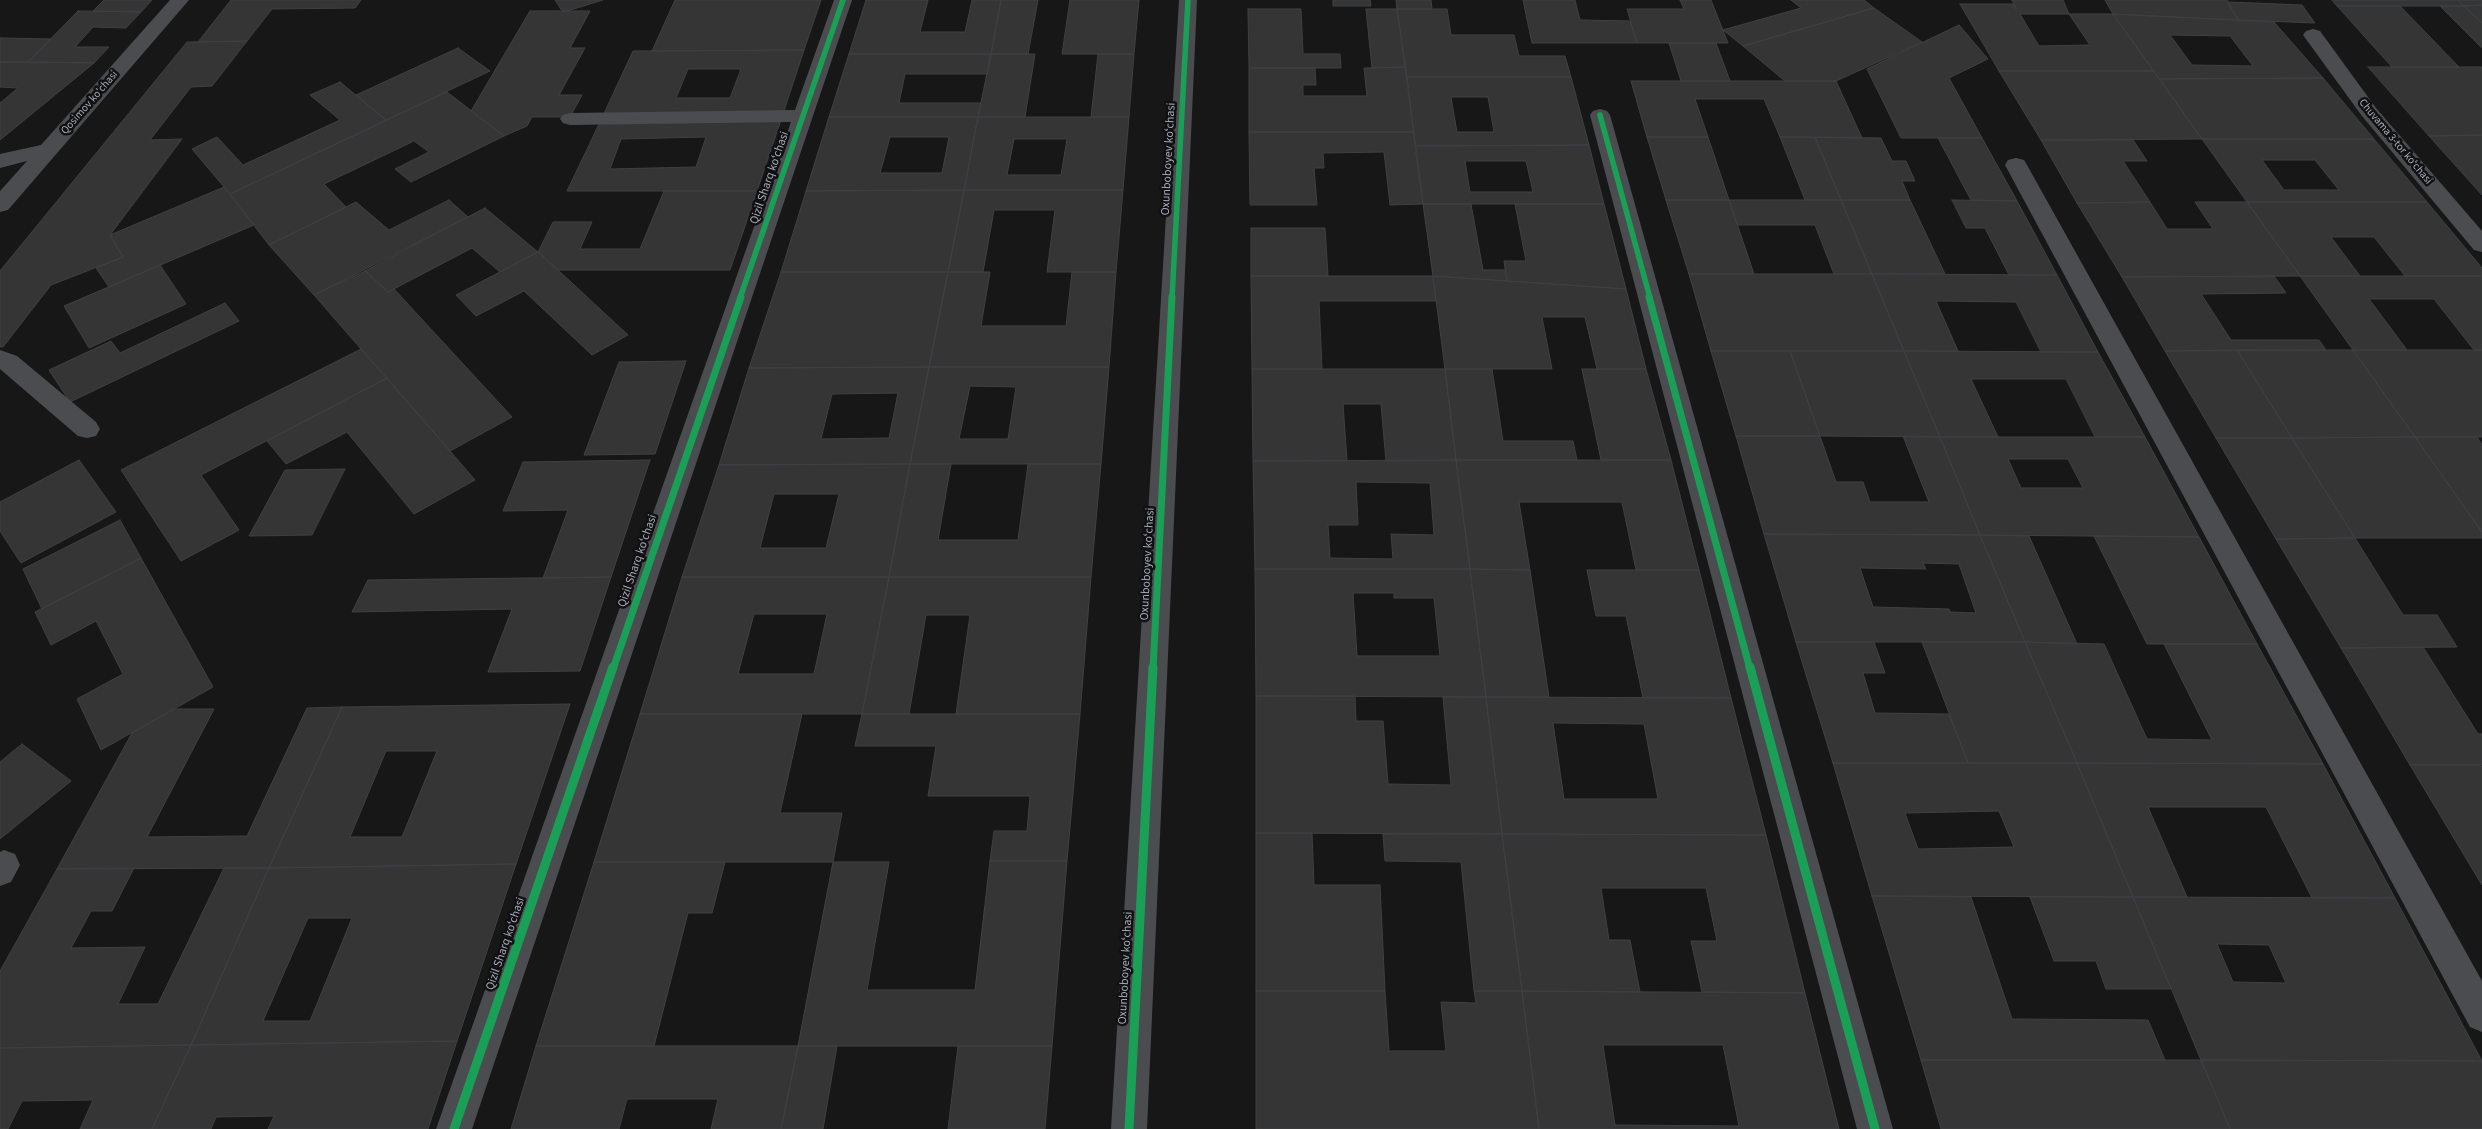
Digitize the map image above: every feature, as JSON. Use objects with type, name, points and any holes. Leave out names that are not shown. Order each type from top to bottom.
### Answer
[{"type":"street","name":"Qosimov ko'chasi","points":[[0,205],[180,0]]},
{"type":"street","name":"Qizil Sharq koʻchasi","points":[[454,1129],[843,0]]},
{"type":"street","name":"Oxunboboyev koʻchasi","points":[[1129,1129],[1188,0]]},
{"type":"street","name":"Chuvama 3-tor koʻchasi","points":[[2313,35],[2369,112],[2482,245]]},
{"type":"street","points":[[1600,115],[1875,1129]]},
{"type":"street","points":[[570,119],[803,116]]},
{"type":"street","points":[[0,161],[48,150]]},
{"type":"street","points":[[2016,165],[2482,1015]]},
{"type":"street","points":[[0,359],[8,362],[88,429]]},
{"type":"building","points":[[104,0],[152,0],[141,12],[93,11]]},
{"type":"building","points":[[231,0],[361,0],[355,8],[272,9],[247,41],[198,42]]},
{"type":"building","points":[[555,0],[603,0],[562,11]]},
{"type":"building","points":[[675,0],[821,0],[804,50],[652,51]]},
{"type":"building","points":[[866,0],[928,0],[920,32],[965,32],[972,0],[1001,0],[991,54],[849,54]]},
{"type":"building","points":[[1001,0],[1038,0],[1028,54],[991,54]]},
{"type":"building","points":[[1070,0],[1139,0],[1134,54],[1062,54]]},
{"type":"building","points":[[1333,0],[1370,0],[1371,6],[1333,6]]},
{"type":"building","points":[[1396,0],[1431,0],[1432,9],[1397,9]]},
{"type":"building","points":[[1523,0],[1575,0],[1580,20],[1630,21],[1637,43],[1532,43]]},
{"type":"building","points":[[1680,0],[1711,0],[1728,43],[1637,43],[1627,9],[1684,9]]},
{"type":"building","points":[[1791,0],[1864,0],[1874,8],[1743,46],[1723,30],[1801,8]]},
{"type":"building","points":[[2012,0],[2063,0],[2069,14],[2018,14]]},
{"type":"building","points":[[2105,0],[2227,0],[2238,20],[2113,14]]},
{"type":"building","points":[[2332,0],[2458,0],[2464,6],[2337,6]]},
{"type":"building","points":[[2458,0],[2482,0],[2482,5],[2464,6]]},
{"type":"building","points":[[2228,2],[2302,5],[2315,23],[2238,20]]},
{"type":"building","points":[[1960,4],[2014,4],[2039,46],[2090,45],[2069,14],[2113,14],[2154,71],[1999,71]]},
{"type":"building","points":[[2482,5],[2482,23],[2464,6]]},
{"type":"building","points":[[2337,6],[2400,6],[2459,67],[2392,67]]},
{"type":"building","points":[[2440,6],[2464,6],[2482,23],[2482,48]]},
{"type":"building","points":[[1874,8],[1922,42],[1836,81],[1785,81],[1743,46]]},
{"type":"building","points":[[1248,9],[1301,9],[1303,54],[1340,54],[1341,68],[1249,68]]},
{"type":"building","points":[[1366,9],[1397,9],[1405,67],[1372,68]]},
{"type":"building","points":[[1397,9],[1447,9],[1451,35],[1514,35],[1519,56],[1565,56],[1571,77],[1407,77]]},
{"type":"building","points":[[78,11],[141,12],[126,28],[93,27],[75,47],[109,47],[94,63],[28,62]]},
{"type":"building","points":[[530,11],[590,11],[570,48],[585,48],[559,95],[582,95],[570,117],[532,117],[527,126],[504,136],[471,111]]},
{"type":"building","points":[[2113,14],[2274,22],[2323,78],[2159,79]],"holes":[[[2170,35],[2230,36],[2253,66],[2192,65]]]},
{"type":"building","points":[[1959,25],[1988,59],[1949,78],[1982,138],[1901,138],[1867,69]]},
{"type":"building","points":[[0,38],[51,39],[28,62],[0,62]]},
{"type":"building","points":[[247,41],[212,86],[191,87],[150,140],[182,139],[110,235],[123,257],[51,285],[3,347],[0,347],[0,271],[187,42]]},
{"type":"building","points":[[1669,43],[1716,43],[1730,81],[1681,81]]},
{"type":"building","points":[[458,48],[490,71],[386,120],[356,95]]},
{"type":"building","points":[[804,50],[781,120],[601,120],[633,51]],"holes":[[[688,69],[741,69],[730,98],[676,98]]]},
{"type":"building","points":[[849,54],[991,54],[987,74],[905,74],[899,103],[981,103],[978,117],[829,117]]},
{"type":"building","points":[[991,54],[1035,54],[1025,117],[978,117]]},
{"type":"building","points":[[1098,54],[1134,54],[1129,117],[1091,117]]},
{"type":"building","points":[[0,62],[94,63],[0,140],[0,103],[18,88],[0,87]]},
{"type":"building","points":[[1405,67],[1414,132],[1249,132],[1249,68],[1315,68],[1316,85],[1303,85],[1303,96],[1367,96],[1364,68]]},
{"type":"building","points":[[2368,67],[2482,67],[2482,135],[2429,136]]},
{"type":"building","points":[[1999,71],[2154,71],[2202,139],[2041,140]]},
{"type":"building","points":[[1407,77],[1571,77],[1589,145],[1415,146]],"holes":[[[1451,97],[1488,97],[1494,132],[1457,132]]]},
{"type":"building","points":[[2323,78],[2374,139],[2202,139],[2159,79]]},
{"type":"building","points":[[1631,81],[1836,81],[1862,138],[1780,137],[1764,99],[1695,99],[1708,137],[1647,137]]},
{"type":"building","points":[[340,82],[386,120],[230,194],[192,149],[217,137],[243,165],[340,120],[310,95]]},
{"type":"building","points":[[447,92],[504,136],[411,182],[395,169],[429,152],[414,141],[324,184],[346,207],[269,245],[230,194]]},
{"type":"building","points":[[829,117],[978,117],[964,190],[806,191]],"holes":[[[890,137],[949,137],[942,173],[880,173]]]},
{"type":"building","points":[[978,117],[1129,117],[1123,190],[964,190]],"holes":[[[1014,139],[1067,139],[1061,175],[1007,175]]]},
{"type":"building","points":[[601,120],[781,120],[757,191],[567,191]],"holes":[[[706,137],[696,167],[610,169],[621,139]]]},
{"type":"building","points":[[1249,132],[1414,132],[1423,204],[1390,205],[1384,152],[1323,153],[1324,168],[1314,168],[1317,205],[1250,205]]},
{"type":"building","points":[[2482,135],[2482,195],[2429,136]]},
{"type":"building","points":[[1647,137],[1708,137],[1729,200],[1666,200]]},
{"type":"building","points":[[1780,137],[1815,137],[1841,200],[1805,200]]},
{"type":"building","points":[[1815,137],[1881,138],[1892,161],[1906,161],[1915,181],[1902,181],[1910,200],[1841,200]]},
{"type":"building","points":[[1938,138],[1982,138],[2017,201],[1971,200]]},
{"type":"building","points":[[2202,139],[2374,139],[2427,202],[2247,202]],"holes":[[[2262,160],[2315,160],[2339,190],[2284,190]]]},
{"type":"building","points":[[2041,140],[2133,140],[2147,161],[2123,161],[2150,202],[2077,203]]},
{"type":"building","points":[[1589,145],[1604,204],[1423,204],[1415,146]],"holes":[[[1465,161],[1526,161],[1533,192],[1470,192]]]},
{"type":"building","points":[[224,187],[254,225],[109,287],[96,268],[123,257],[110,235]]},
{"type":"building","points":[[964,190],[1123,190],[1116,272],[1047,272],[1055,210],[994,210],[983,272],[948,272]]},
{"type":"building","points":[[964,190],[948,272],[781,272],[806,191]]},
{"type":"building","points":[[664,191],[757,191],[730,270],[558,270],[538,252],[553,222],[592,222],[580,249],[640,249]]},
{"type":"building","points":[[449,200],[468,217],[314,295],[269,245],[356,202],[389,230]]},
{"type":"building","points":[[1666,200],[1729,200],[1754,274],[1689,274]]},
{"type":"building","points":[[1729,200],[1841,200],[1872,274],[1834,274],[1815,225],[1737,225]]},
{"type":"building","points":[[1841,200],[1910,200],[1945,274],[1872,274]]},
{"type":"building","points":[[1952,200],[2017,201],[2057,275],[2009,275],[1985,228],[1966,228]]},
{"type":"building","points":[[2150,202],[2167,229],[2213,229],[2195,202],[2247,202],[2300,276],[2122,277],[2077,203]]},
{"type":"building","points":[[2247,202],[2427,202],[2482,268],[2482,276],[2405,276],[2374,237],[2331,237],[2360,276],[2300,276]]},
{"type":"building","points":[[1423,204],[1471,204],[1483,270],[1505,270],[1507,281],[1433,276]]},
{"type":"building","points":[[1515,204],[1604,204],[1626,289],[1507,281],[1504,261],[1526,261]]},
{"type":"building","points":[[485,208],[538,252],[500,272],[472,248],[388,292],[365,271]]},
{"type":"building","points":[[1251,228],[1325,228],[1328,276],[1251,276]]},
{"type":"building","points":[[538,252],[628,335],[592,355],[524,291],[476,316],[456,295]]},
{"type":"building","points":[[160,265],[186,304],[89,348],[64,306]]},
{"type":"building","points":[[365,271],[388,292],[394,289],[512,417],[450,451],[314,295]]},
{"type":"building","points":[[781,272],[948,272],[929,367],[749,368]]},
{"type":"building","points":[[948,272],[990,272],[981,326],[1066,326],[1072,272],[1116,272],[1109,367],[929,367]]},
{"type":"building","points":[[1689,274],[1872,274],[1904,351],[1711,351]]},
{"type":"building","points":[[1872,274],[2057,275],[2098,352],[2041,352],[2016,302],[1936,301],[1958,351],[1904,351]]},
{"type":"building","points":[[1251,276],[1433,276],[1436,301],[1319,301],[1322,369],[1252,369]]},
{"type":"building","points":[[1433,276],[1626,289],[1646,369],[1597,369],[1585,317],[1542,317],[1552,369],[1445,369]]},
{"type":"building","points":[[2274,276],[2286,293],[2201,294],[2231,340],[2319,340],[2326,350],[2165,351],[2122,277]]},
{"type":"building","points":[[2300,276],[2482,276],[2482,350],[2474,350],[2434,299],[2369,299],[2407,350],[2353,350]]},
{"type":"building","points":[[225,303],[239,321],[70,402],[49,370],[111,341],[120,353]]},
{"type":"building","points":[[361,349],[387,378],[201,475],[239,530],[181,561],[121,470]]},
{"type":"building","points":[[2237,350],[2292,438],[2216,438],[2165,351]]},
{"type":"building","points":[[2237,350],[2353,350],[2415,437],[2292,438]]},
{"type":"building","points":[[2353,350],[2482,350],[2482,437],[2415,437]]},
{"type":"building","points":[[1711,351],[1790,351],[1820,436],[1736,436]]},
{"type":"building","points":[[1790,351],[1904,351],[1940,437],[1820,436]]},
{"type":"building","points":[[1904,351],[2098,352],[2145,437],[2095,437],[2066,379],[1971,379],[1998,437],[1940,437]]},
{"type":"building","points":[[686,361],[655,454],[584,455],[619,362]]},
{"type":"building","points":[[929,367],[1109,367],[1101,464],[910,464]],"holes":[[[970,386],[1016,387],[1008,439],[959,439]]]},
{"type":"building","points":[[929,367],[910,464],[719,465],[749,368]],"holes":[[[898,393],[889,438],[821,439],[832,394]]]},
{"type":"building","points":[[1252,369],[1445,369],[1456,460],[1386,461],[1381,404],[1343,404],[1347,461],[1253,461]]},
{"type":"building","points":[[1445,369],[1492,369],[1503,441],[1573,441],[1577,460],[1456,460]]},
{"type":"building","points":[[1582,369],[1646,369],[1671,460],[1601,460]]},
{"type":"building","points":[[387,378],[475,480],[414,514],[347,432],[286,464],[267,441]]},
{"type":"building","points":[[1736,436],[1820,436],[1836,482],[1863,482],[1870,502],[1929,502],[1903,436],[1940,437],[1980,535],[1764,534]]},
{"type":"building","points":[[1940,437],[2145,437],[2199,537],[1980,535]],"holes":[[[2008,459],[2068,459],[2083,488],[2021,488]]]},
{"type":"building","points":[[2415,437],[2482,532],[2482,538],[2355,538],[2292,438]]},
{"type":"building","points":[[2415,437],[2477,437],[2482,445],[2482,532]]},
{"type":"building","points":[[2216,438],[2292,438],[2355,538],[2276,539]]},
{"type":"building","points":[[79,460],[116,512],[21,563],[0,531],[0,502]]},
{"type":"building","points":[[650,460],[611,577],[543,578],[568,510],[503,511],[523,462]]},
{"type":"building","points":[[1456,460],[1470,569],[1255,569],[1253,461]],"holes":[[[1356,482],[1430,483],[1434,535],[1391,534],[1393,559],[1330,558],[1328,525],[1358,525]]]},
{"type":"building","points":[[1456,460],[1671,460],[1699,570],[1636,570],[1622,502],[1519,502],[1530,570],[1470,569]]},
{"type":"building","points":[[910,464],[889,577],[682,577],[719,465]],"holes":[[[774,494],[839,494],[826,548],[760,548]]]},
{"type":"building","points":[[910,464],[951,464],[938,540],[1018,540],[1028,464],[1101,464],[1091,577],[889,577]]},
{"type":"building","points":[[345,469],[312,535],[249,536],[285,470]]},
{"type":"building","points":[[120,520],[141,558],[42,609],[23,569]]},
{"type":"building","points":[[1764,534],[1980,535],[2025,642],[1796,642]],"holes":[[[1923,563],[1959,564],[1976,613],[1950,612],[1949,609],[1873,607],[1860,568],[1926,569]]]},
{"type":"building","points":[[1980,535],[2029,536],[2077,644],[2025,642]]},
{"type":"building","points":[[2094,536],[2199,537],[2257,644],[2147,644]]},
{"type":"building","points":[[2355,538],[2403,615],[2437,615],[2457,647],[2341,648],[2276,539]]},
{"type":"building","points":[[141,558],[213,687],[101,750],[77,699],[123,674],[96,621],[51,645],[35,612]]},
{"type":"building","points":[[1255,569],[1470,569],[1486,697],[1256,696]],"holes":[[[1353,593],[1394,593],[1394,598],[1434,598],[1440,656],[1357,656]]]},
{"type":"building","points":[[1470,569],[1530,570],[1549,697],[1486,697]]},
{"type":"building","points":[[1587,570],[1699,570],[1731,698],[1643,698],[1626,616],[1596,616]]},
{"type":"building","points":[[611,577],[580,671],[488,672],[512,609],[352,612],[368,580]]},
{"type":"building","points":[[682,577],[889,577],[862,714],[640,714]],"holes":[[[754,614],[827,614],[814,674],[738,674]]]},
{"type":"building","points":[[889,577],[1091,577],[1080,714],[956,714],[970,615],[926,615],[909,714],[862,714]]},
{"type":"building","points":[[1796,642],[1874,642],[1885,673],[1863,673],[1875,713],[1949,714],[1968,763],[1833,763]]},
{"type":"building","points":[[1922,642],[2025,642],[2077,763],[1968,763]]},
{"type":"building","points":[[2025,642],[2104,644],[2147,739],[2212,740],[2164,644],[2257,644],[2323,764],[2077,763]]},
{"type":"building","points":[[2423,647],[2478,734],[2482,734],[2482,765],[2410,765],[2341,648]]},
{"type":"building","points":[[1256,696],[1355,696],[1356,721],[1383,721],[1388,784],[1451,785],[1443,697],[1486,697],[1502,834],[1256,833]]},
{"type":"building","points":[[1486,697],[1731,698],[1766,835],[1502,834]],"holes":[[[1553,723],[1644,724],[1658,799],[1564,799]]]},
{"type":"building","points":[[570,704],[516,864],[269,868],[342,707]],"holes":[[[386,751],[437,751],[402,837],[350,837]]]},
{"type":"building","points":[[342,707],[269,868],[57,869],[132,733],[174,709],[214,709],[147,837],[247,836],[307,708]]},
{"type":"building","points":[[640,714],[802,714],[780,813],[842,813],[833,862],[594,862]]},
{"type":"building","points":[[862,714],[1080,714],[1067,861],[990,861],[994,831],[1027,831],[1030,796],[928,796],[936,746],[855,746]]},
{"type":"building","points":[[22,744],[71,781],[0,839],[0,762]]},
{"type":"building","points":[[1833,763],[2077,763],[2133,897],[1872,896]],"holes":[[[1999,811],[2014,847],[1918,849],[1905,813]]]},
{"type":"building","points":[[2077,763],[2323,764],[2395,898],[2312,898],[2266,807],[2148,807],[2187,897],[2133,897]]},
{"type":"building","points":[[2410,765],[2480,765],[2482,767],[2482,885]]},
{"type":"building","points":[[1256,833],[1312,833],[1314,885],[1380,885],[1385,991],[1256,991]]},
{"type":"building","points":[[1383,834],[1502,834],[1522,991],[1474,991],[1461,862],[1385,861]]},
{"type":"building","points":[[1502,834],[1766,835],[1805,993],[1702,992],[1691,941],[1717,941],[1706,888],[1601,888],[1609,940],[1630,940],[1640,992],[1522,991]]},
{"type":"building","points":[[990,861],[1067,861],[1052,1046],[798,1046],[833,862],[889,862],[867,990],[975,990]]},
{"type":"building","points":[[594,862],[725,862],[712,913],[688,913],[654,1046],[536,1046]]},
{"type":"building","points":[[516,864],[457,1041],[191,1045],[269,868]],"holes":[[[308,918],[352,918],[310,1021],[263,1021]]]},
{"type":"building","points":[[134,868],[112,911],[91,911],[71,948],[145,947],[118,1004],[158,1004],[224,868],[269,868],[191,1045],[0,1048],[0,971],[57,869]]},
{"type":"building","points":[[1872,896],[1971,897],[2012,1019],[2148,1020],[2165,1060],[1921,1060]]},
{"type":"building","points":[[2030,897],[2133,897],[2171,989],[2106,989],[2096,961],[2054,961]]},
{"type":"building","points":[[2133,897],[2395,898],[2482,1061],[2201,1060]],"holes":[[[2217,944],[2269,945],[2286,983],[2233,982]]]},
{"type":"building","points":[[1256,991],[1385,991],[1389,1051],[1446,1051],[1441,1002],[1476,1003],[1474,991],[1522,991],[1539,1129],[1256,1129]]},
{"type":"building","points":[[1522,991],[1805,993],[1839,1129],[1539,1129]],"holes":[[[1603,1045],[1723,1045],[1739,1126],[1615,1125]]]},
{"type":"building","points":[[457,1041],[428,1129],[268,1129],[274,1116],[216,1117],[211,1129],[152,1129],[191,1045]]},
{"type":"building","points":[[191,1045],[152,1129],[80,1129],[93,1100],[22,1101],[8,1129],[0,1129],[0,1048]]},
{"type":"building","points":[[536,1046],[798,1046],[781,1129],[711,1129],[718,1099],[627,1099],[619,1129],[511,1129]]},
{"type":"building","points":[[798,1046],[837,1046],[823,1129],[781,1129]]},
{"type":"building","points":[[958,1046],[1052,1046],[1045,1129],[948,1129]]},
{"type":"building","points":[[1921,1060],[2201,1060],[2230,1129],[1941,1129]]},
{"type":"building","points":[[2201,1060],[2482,1061],[2482,1129],[2230,1129]]},
{"type":"cycle path","points":[[454,1129],[843,0]]},
{"type":"cycle path","points":[[1129,1129],[1188,0]]},
{"type":"cycle path","points":[[1600,115],[1875,1129]]}]
